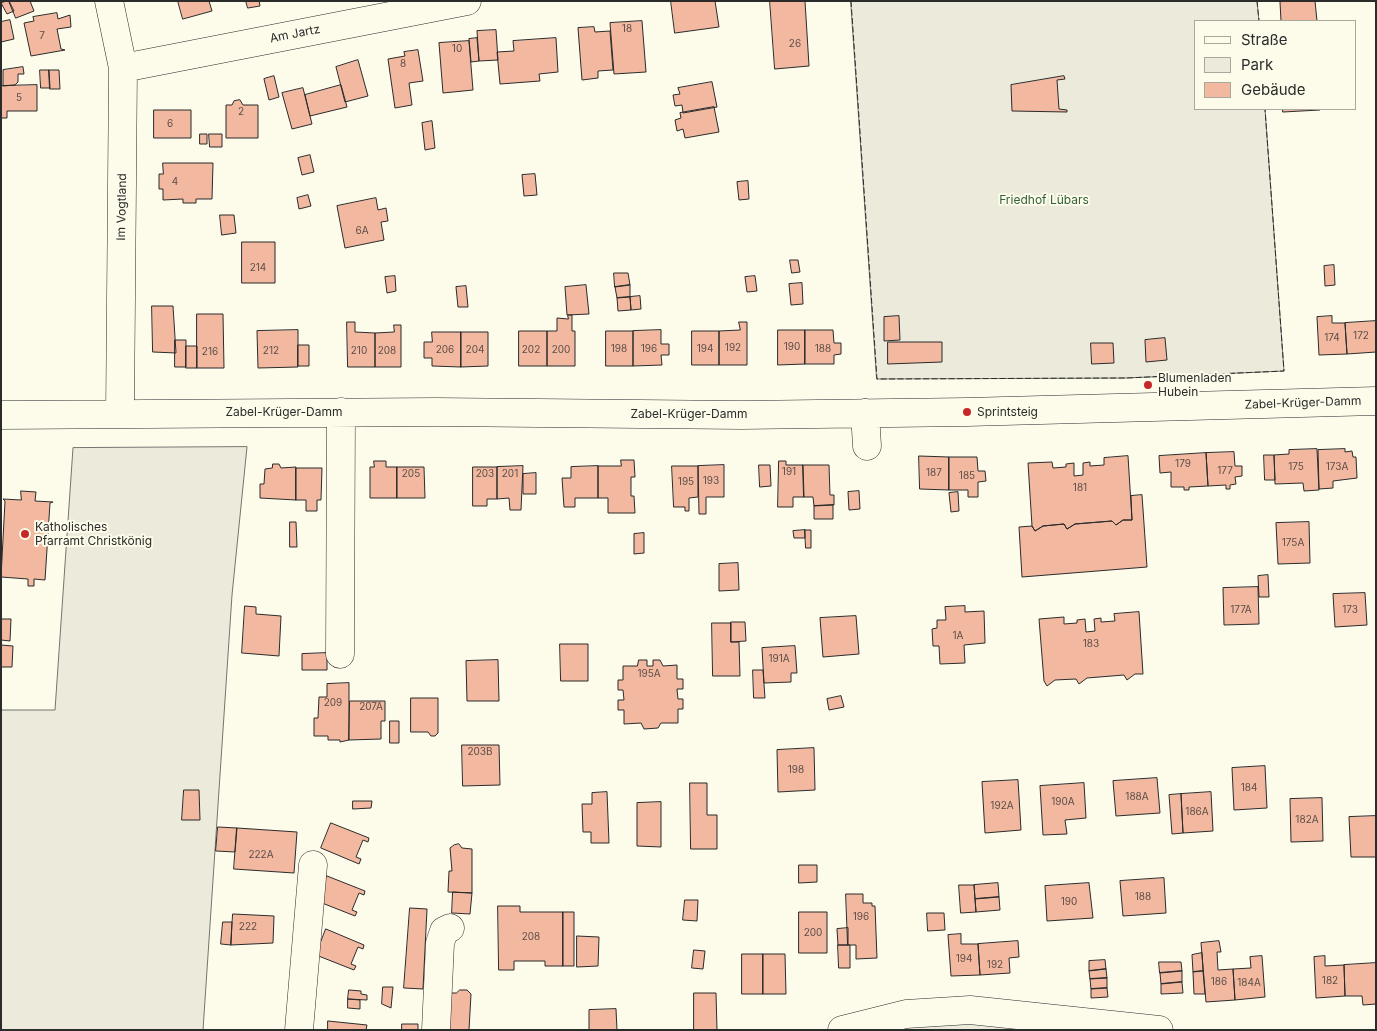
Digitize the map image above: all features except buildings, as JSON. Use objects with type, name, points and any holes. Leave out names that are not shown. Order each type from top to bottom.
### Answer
[{"type":"street","name":"Im Vogtland","points":[[109,1],[123,68],[120,414]]},
{"type":"street","name":"Am Jartz","points":[[123,68],[466,1]]},
{"type":"street","name":"Zabel-Krüger-Damm","points":[[1,415],[341,412],[742,415],[1376,401]]},
{"type":"street","points":[[340,654],[341,412]]},
{"type":"street","points":[[864,413],[866,446]]},
{"type":"street","points":[[299,1030],[313,865]]},
{"type":"street","points":[[436,1030],[440,943],[444,931],[450,928]]},
{"type":"street","points":[[842,1030],[906,1014],[970,1010],[1159,1030]]},
{"type":"green space","name":"Friedhof Lübars","points":[[851,1],[1257,1],[1259,20],[1194,20],[1194,110],[1265,110],[1284,371],[1126,378],[877,379]]},
{"type":"green space","points":[[247,447],[232,595],[203,1030],[1,1030],[1,710],[55,710],[73,448]]},
{"type":"green space","points":[[970,1021],[1065,1030],[879,1030]]},
{"type":"fence","points":[[851,1],[877,379],[1126,378],[1284,371],[1265,110]]},
{"type":"fence","points":[[1257,1],[1259,20]]},
{"type":"place","name":"Blumenladen Hubein","points":[[1148,385]]},
{"type":"place","name":"Sprintsteig","points":[[967,412]]},
{"type":"place","name":"Katholisches Pfarramt Christkönig","points":[[25,534]]}]
